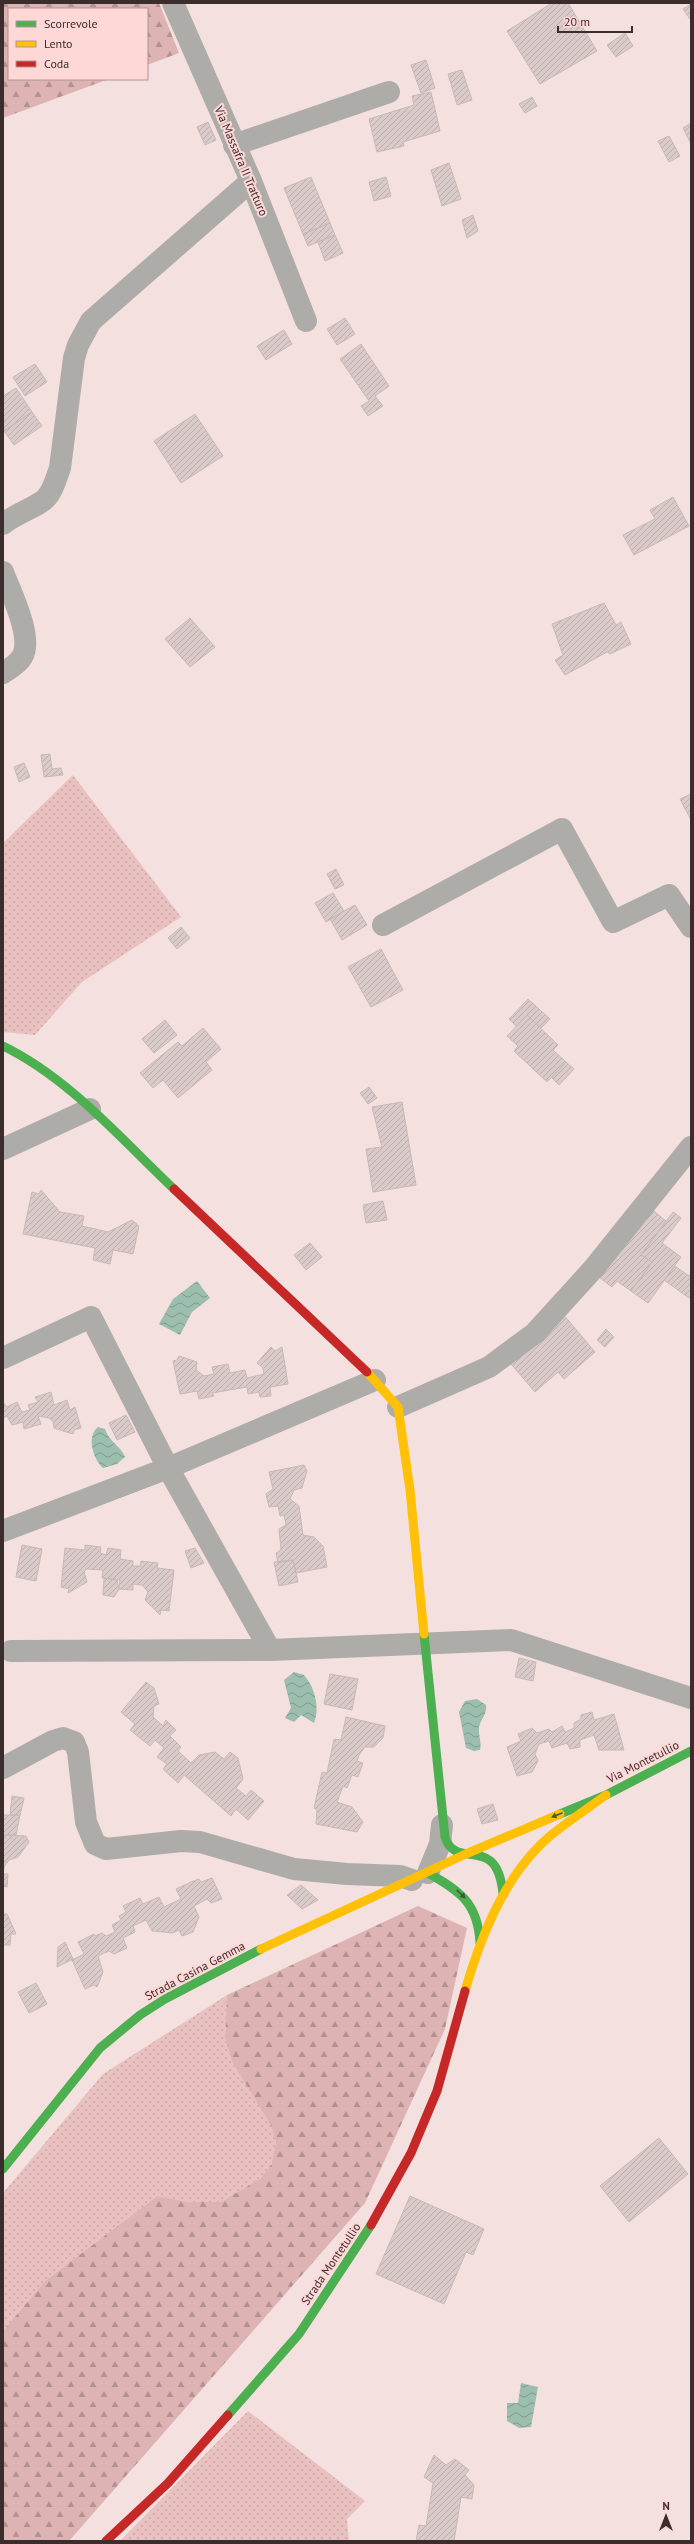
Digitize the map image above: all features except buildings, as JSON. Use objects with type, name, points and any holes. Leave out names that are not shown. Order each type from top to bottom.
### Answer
[{"type":"street","name":"Via Massafra II Tratturo","points":[[173,3],[251,181],[306,321]]},
{"type":"street","points":[[234,145],[389,92]]},
{"type":"street","points":[[3,524],[14,515],[46,498],[55,484],[60,468],[74,358],[78,345],[91,321],[251,181]]},
{"type":"street","points":[[3,572],[24,627],[25,641],[22,657],[3,673]]},
{"type":"street","points":[[383,925],[562,829],[613,922],[669,895],[691,927]]},
{"type":"street","points":[[3,1046],[30,1059],[90,1109],[375,1380],[398,1407],[410,1490],[442,1825],[446,1841],[455,1849],[486,1857],[498,1865],[503,1876],[503,1894]]},
{"type":"street","points":[[3,1149],[90,1109]]},
{"type":"street","points":[[398,1407],[489,1367],[535,1333],[594,1268],[691,1147]]},
{"type":"street","points":[[3,1358],[91,1317],[168,1468],[270,1650]]},
{"type":"street","points":[[3,1531],[168,1468],[375,1380]]},
{"type":"street","points":[[11,1651],[270,1650],[425,1642],[511,1640],[691,1698]]},
{"type":"street","points":[[3,1768],[53,1741],[63,1738],[74,1742],[78,1752],[86,1822],[95,1844],[106,1848],[181,1841],[200,1842],[294,1869],[347,1874],[420,1877],[452,1876]]},
{"type":"street","name":"Via Montetullio","points":[[606,1795],[691,1752]]},
{"type":"street","points":[[480,1943],[503,1894],[524,1864],[549,1837],[606,1795]]},
{"type":"street","name":"Strada Casina Gemma","points":[[3,2169],[100,2048],[140,2015],[165,1999],[251,1954],[420,1877],[468,1853],[606,1795]]},
{"type":"street","points":[[420,1877],[440,1844],[442,1825]]},
{"type":"street","points":[[420,1877],[457,1890],[467,1900],[481,1925],[480,1943]]},
{"type":"street","points":[[490,1897],[503,1894]]},
{"type":"street","name":"Strada Montetullio","points":[[106,2541],[168,2483],[299,2334],[368,2231],[411,2153],[437,2091],[480,1943]]},
{"type":"shaded area","points":[[73,775],[181,917],[82,982],[35,1035],[3,1032],[3,843]]},
{"type":"shaded area","points":[[227,1995],[225,2038],[232,2062],[271,2124],[276,2143],[271,2165],[261,2178],[221,2202],[189,2202],[157,2196],[45,2281],[3,2331],[3,2193],[103,2074]]},
{"type":"shaded area","points":[[248,2411],[365,2501],[347,2519],[349,2541],[120,2541]]},
{"type":"green space","points":[[3,3],[159,3],[179,53],[148,65],[148,8],[8,8],[8,80],[106,80],[3,118]]},
{"type":"green space","points":[[418,1906],[467,1928],[445,2029],[365,2203],[69,2541],[3,2541],[3,2331],[45,2281],[157,2196],[189,2202],[221,2202],[261,2178],[271,2165],[276,2143],[271,2125],[232,2062],[225,2038],[227,1995]]},
{"type":"water","points":[[197,1281],[210,1298],[192,1312],[180,1335],[159,1324],[173,1299]]},
{"type":"water","points":[[98,1427],[105,1429],[109,1437],[123,1453],[125,1457],[117,1464],[103,1468],[96,1459],[92,1448],[92,1436]]},
{"type":"water","points":[[294,1672],[304,1675],[314,1692],[317,1711],[314,1723],[301,1715],[294,1722],[285,1718],[291,1708],[284,1680]]},
{"type":"water","points":[[477,1699],[486,1705],[486,1708],[479,1727],[481,1744],[480,1750],[474,1751],[466,1748],[459,1712],[465,1701]]},
{"type":"water","points":[[521,2383],[538,2387],[531,2427],[519,2428],[507,2421],[507,2403],[518,2403]]},
{"type":"traffic: fast","points":[[3,1046],[27,1059],[72,1092],[114,1130],[174,1189]]},
{"type":"traffic: fast","points":[[424,1634],[445,1837],[450,1847],[458,1852],[476,1855],[493,1863],[499,1875],[503,1894]]},
{"type":"traffic: fast","points":[[560,1814],[606,1795],[691,1751]]},
{"type":"traffic: fast","points":[[428,1873],[458,1893],[471,1908],[479,1929],[480,1943]]},
{"type":"traffic: fast","points":[[3,2169],[100,2048],[140,2015],[165,1999],[261,1949]]},
{"type":"traffic: fast","points":[[228,2415],[299,2334],[371,2225]]},
{"type":"traffic: slow","points":[[367,1372],[398,1407],[410,1490],[424,1634]]},
{"type":"traffic: slow","points":[[465,1991],[471,1970],[487,1928],[508,1887],[520,1869],[534,1851],[550,1836],[606,1795]]},
{"type":"traffic: slow","points":[[261,1949],[468,1853],[560,1814]]},
{"type":"traffic: jam","points":[[174,1189],[367,1372]]},
{"type":"traffic: jam","points":[[371,2225],[411,2153],[437,2091],[465,1991]]},
{"type":"traffic: jam","points":[[106,2541],[168,2483],[228,2415]]}]
